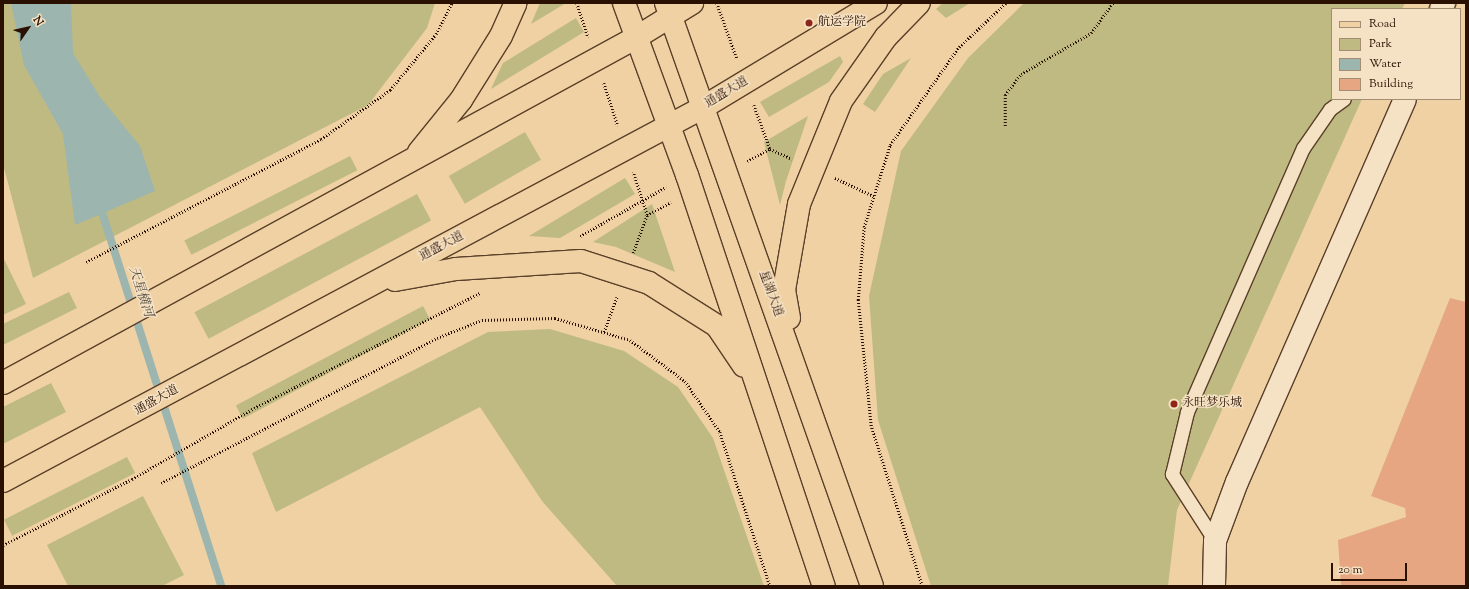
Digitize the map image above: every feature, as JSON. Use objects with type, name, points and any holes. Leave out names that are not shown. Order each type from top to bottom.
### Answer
[{"type":"main road","points":[[412,161],[461,100],[500,36],[516,3]]},
{"type":"main road","points":[[624,3],[670,125],[759,387],[824,586]]},
{"type":"main road","points":[[3,383],[637,37],[669,9],[692,3]]},
{"type":"main road","name":"通盛大道","points":[[3,481],[113,425],[702,108],[876,3]]},
{"type":"main road","points":[[797,369],[784,290],[799,204],[840,101],[886,37],[919,3]]},
{"type":"main road","name":"星湖大道","points":[[669,9],[702,108],[797,369],[872,586]]},
{"type":"main road","points":[[376,283],[456,269],[581,261],[649,283],[717,326],[759,387]]},
{"type":"street","points":[[1214,586],[1215,542],[1240,474],[1405,100]]},
{"type":"lane","points":[[1215,542],[1172,474],[1188,412],[1303,148],[1330,109],[1343,100]]},
{"type":"path","points":[[86,262],[321,139],[390,90],[436,34],[452,3]]},
{"type":"path","points":[[716,3],[770,149],[874,196]]},
{"type":"path","points":[[922,586],[871,426],[858,300],[864,227],[890,145],[959,47],[1006,3]]},
{"type":"path","points":[[1005,126],[1005,95],[1021,74],[1091,33],[1113,3]]},
{"type":"path","points":[[161,483],[269,424],[438,338],[482,320],[555,318],[630,340],[685,381],[720,432],[770,586]]},
{"type":"path","points":[[3,545],[132,479],[254,408]]},
{"type":"green space","points":[[3,3],[435,3],[427,28],[368,105],[33,278],[3,164]]},
{"type":"green space","points":[[540,3],[566,3],[531,24]]},
{"type":"green space","points":[[943,3],[970,3],[946,18],[936,9]]},
{"type":"green space","points":[[1024,3],[1405,3],[1402,8],[1331,8],[1331,100],[1362,100],[1177,510],[1168,586],[931,586],[878,420],[869,296],[901,151],[968,58]]},
{"type":"green space","points":[[576,18],[584,32],[491,89],[503,63]]},
{"type":"green space","points":[[840,56],[843,62],[829,82],[769,117],[760,102]]},
{"type":"green space","points":[[911,58],[875,112],[863,104],[883,74]]},
{"type":"green space","points":[[808,116],[786,181],[780,205],[764,142]]},
{"type":"green space","points":[[525,132],[541,160],[465,204],[449,176]]},
{"type":"green space","points":[[350,156],[357,170],[192,255],[184,240]]},
{"type":"green space","points":[[625,178],[635,194],[560,238],[529,236]]},
{"type":"green space","points":[[417,194],[431,220],[209,339],[194,312]]},
{"type":"green space","points":[[652,204],[675,272],[616,247],[593,242]]},
{"type":"green space","points":[[3,257],[26,304],[3,315]]},
{"type":"green space","points":[[69,292],[77,308],[3,345],[3,324]]},
{"type":"green space","points":[[423,306],[430,319],[243,419],[236,406]]},
{"type":"green space","points":[[550,329],[624,351],[678,387],[713,438],[764,586],[617,586],[542,501],[480,407],[276,512],[252,453],[488,332]]},
{"type":"green space","points":[[51,383],[66,412],[3,444],[3,407]]},
{"type":"green space","points":[[127,457],[135,473],[12,536],[4,520]]},
{"type":"green space","points":[[143,496],[184,575],[162,586],[68,586],[47,545]]},
{"type":"water","points":[[11,3],[71,3],[73,53],[100,97],[140,146],[155,191],[75,225],[63,134],[24,65]]},
{"type":"building","points":[[1450,298],[1466,302],[1466,586],[1341,586],[1338,540],[1406,517],[1405,508],[1371,496]]},
{"type":"waterway","name":"天星横河","points":[[100,206],[221,586]]},
{"type":"place","name":"航运学院","points":[[809,23]]},
{"type":"place","name":"永旺梦乐城","points":[[1174,404]]}]
